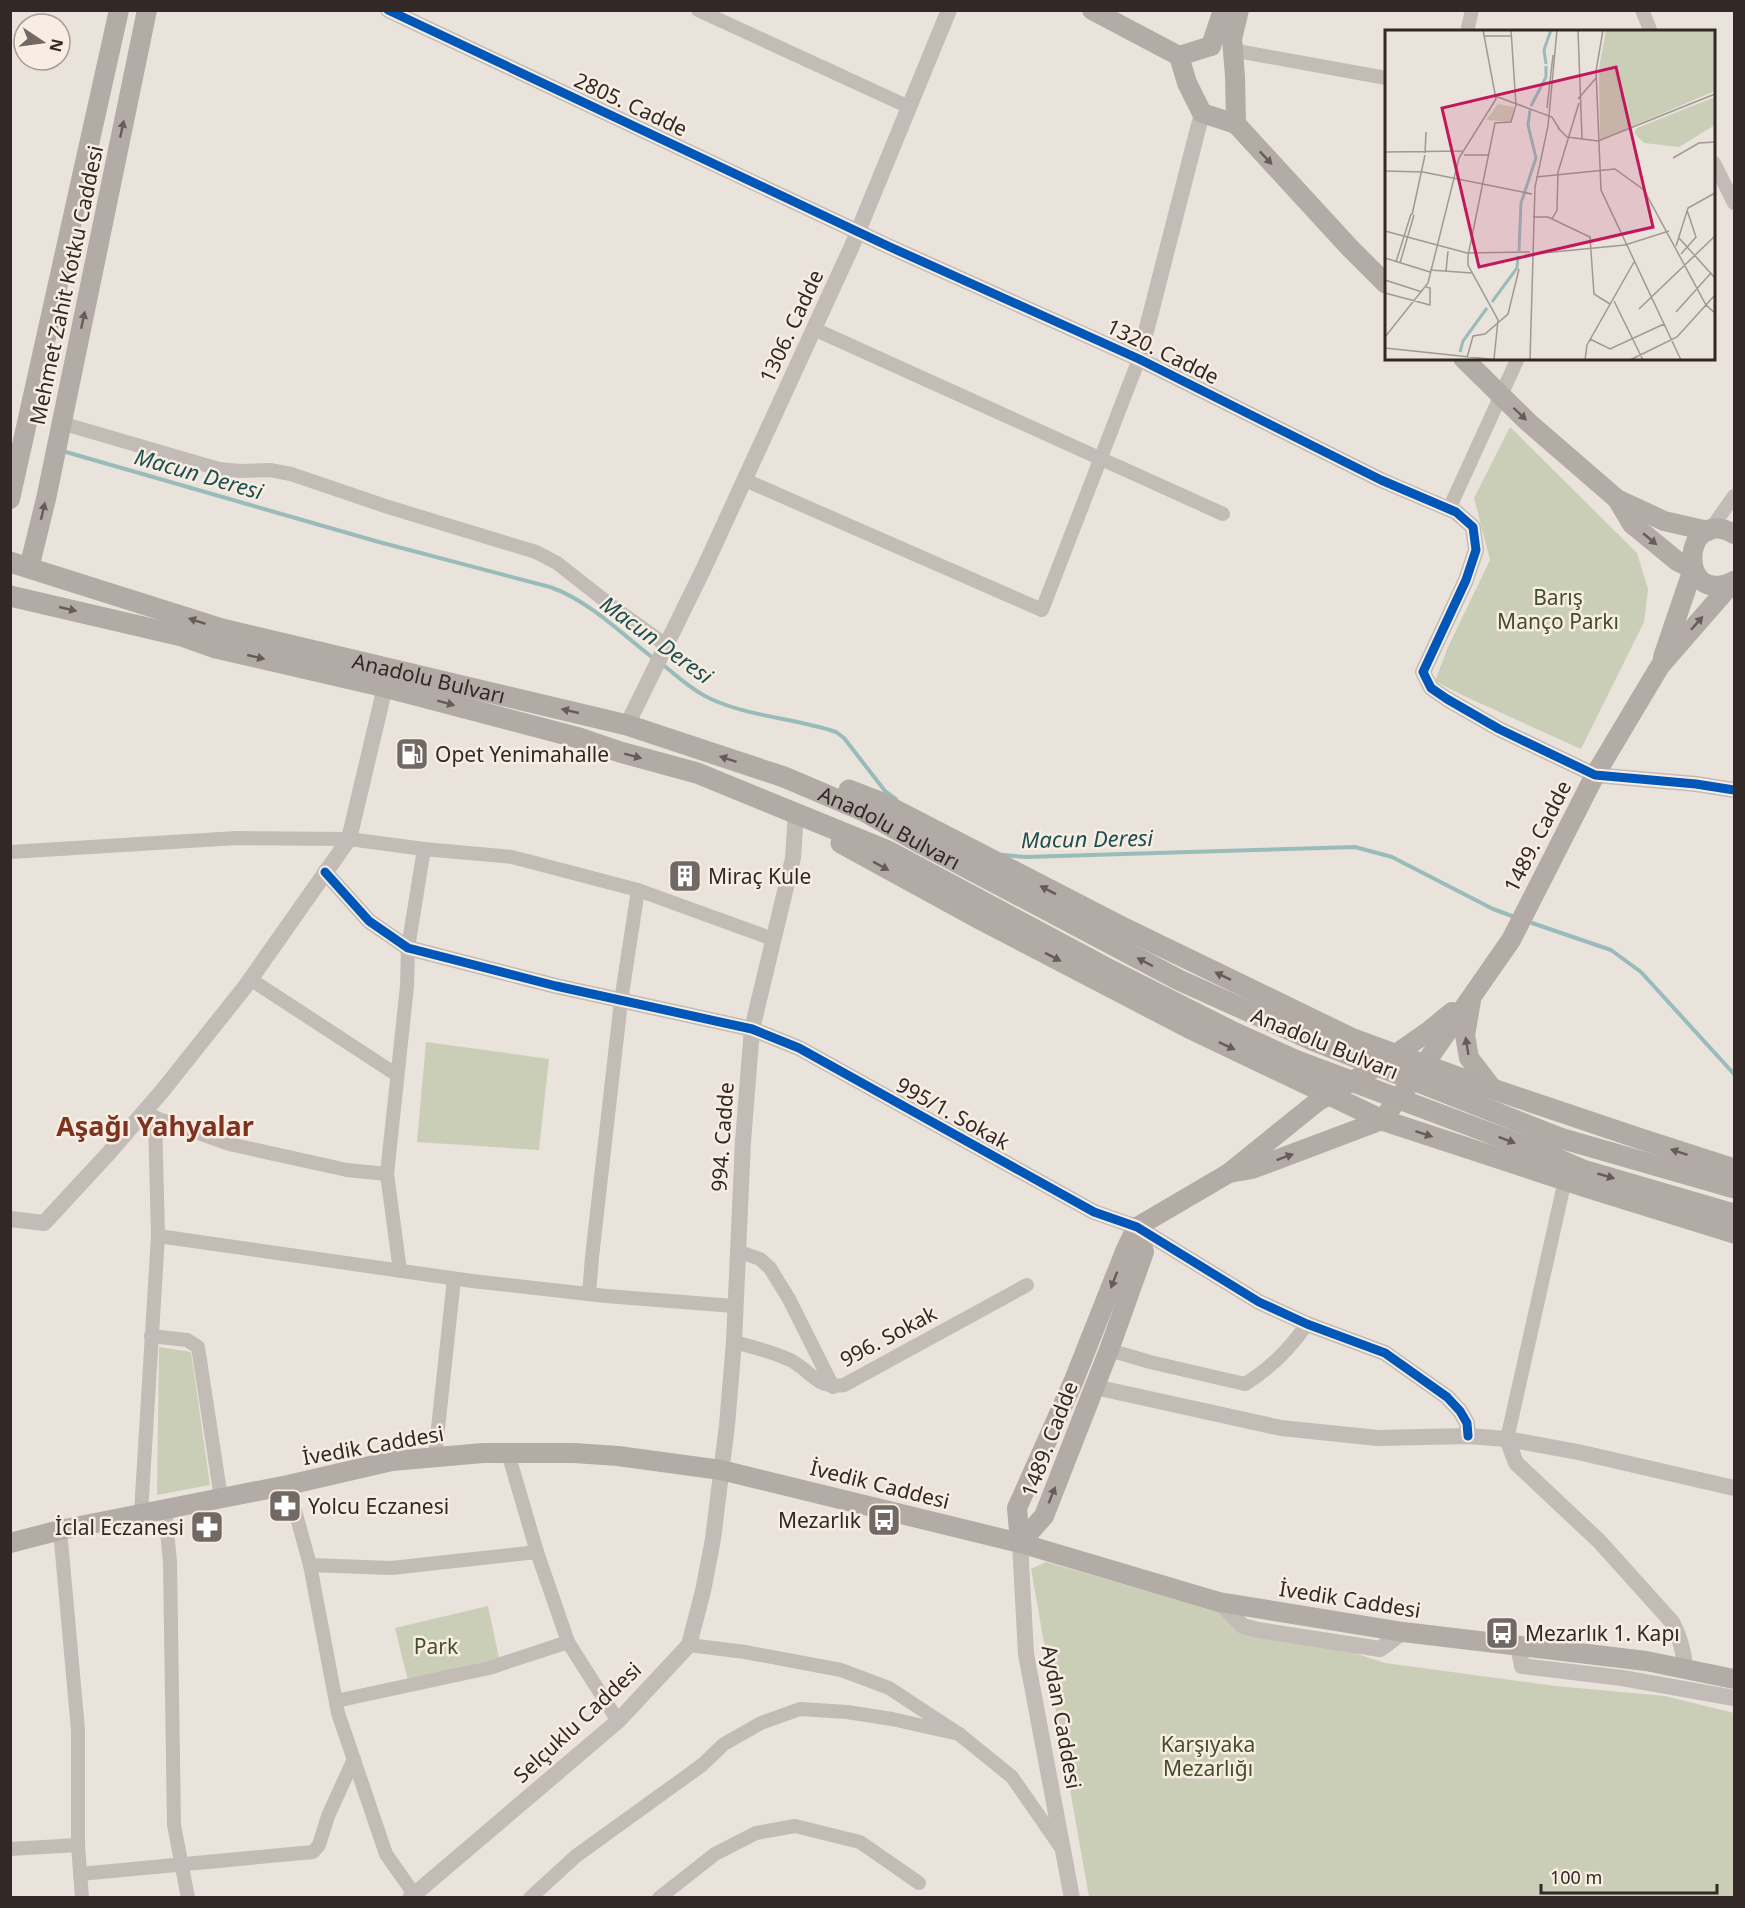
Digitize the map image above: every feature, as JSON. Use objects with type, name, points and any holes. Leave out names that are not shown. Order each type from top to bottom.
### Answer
[{"type":"main road","name":"Mehmet Zahit Kotku Caddesi","points":[[10,499],[119,10]]},
{"type":"main road","name":"Mehmet Zahit Kotku Caddesi","points":[[20,565],[61,423],[147,10]]},
{"type":"main road","points":[[1092,10],[1179,56],[1211,46]]},
{"type":"main road","points":[[1211,46],[1223,10]]},
{"type":"main road","points":[[1236,124],[1232,44],[1239,10]]},
{"type":"main road","points":[[1211,46],[1235,76]]},
{"type":"main road","points":[[1179,56],[1187,83],[1202,113],[1236,124],[1385,283]]},
{"type":"main road","points":[[1465,360],[1528,422],[1617,499],[1664,521],[1709,531],[1728,530],[1734,534]]},
{"type":"main road","points":[[1617,499],[1632,524],[1677,561],[1693,569],[1704,581],[1711,585],[1734,581]]},
{"type":"main road","name":"1489. Cadde","points":[[1660,666],[1693,569],[1692,550],[1701,536],[1709,531]]},
{"type":"main road","name":"Anadolu Bulvarı","points":[[20,565],[222,628],[627,725],[784,777],[864,811],[1179,980],[1556,1147],[1583,1170],[1734,1214]]},
{"type":"main road","name":"1489. Cadde","points":[[1229,1173],[1252,1169],[1382,1120],[1425,1065],[1511,940],[1595,775],[1660,666],[1734,581]]},
{"type":"main road","name":"Anadolu Bulvarı","points":[[10,596],[182,636],[216,648],[386,687],[579,738],[697,773],[888,851],[1112,971],[1231,1031],[1295,1060],[1556,1147],[1734,1188]]},
{"type":"main road","points":[[784,777],[838,786],[880,802],[1013,872],[1351,1038],[1493,1089],[1734,1169]]},
{"type":"main road","points":[[796,812],[844,845],[996,928],[1189,1028],[1382,1120],[1734,1233]]},
{"type":"main road","points":[[1472,995],[1465,1035],[1469,1058],[1493,1089]]},
{"type":"main road","name":"1489. Cadde","points":[[1020,1543],[1017,1508],[1074,1380],[1137,1227],[1229,1173],[1317,1102],[1429,1031],[1472,995]]},
{"type":"main road","name":"1489. Cadde","points":[[1020,1543],[1044,1516],[1109,1350],[1144,1252],[1137,1227]]},
{"type":"main road","points":[[1074,1380],[1095,1386]]},
{"type":"main road","name":"İvedik Caddesi","points":[[10,1543],[60,1530],[288,1485],[392,1461],[435,1456],[508,1453],[618,1456],[721,1470],[1020,1543],[1219,1602],[1403,1632],[1646,1661],[1734,1679]]},
{"type":"street","points":[[698,10],[909,107]]},
{"type":"street","name":"1306. Cadde","points":[[627,725],[704,568],[858,232],[949,10]]},
{"type":"street","points":[[1467,30],[1472,10]]},
{"type":"street","points":[[1642,10],[1650,30]]},
{"type":"street","name":"2805. Cadde","points":[[394,12],[858,232]]},
{"type":"street","points":[[1232,44],[1385,78]]},
{"type":"street","points":[[745,480],[1042,610],[1139,359],[1202,113]]},
{"type":"street","points":[[1715,167],[1734,203]]},
{"type":"street","name":"1320. Cadde","points":[[858,232],[1139,359],[1381,480],[1456,512],[1473,527],[1476,550],[1466,580],[1423,672],[1431,688],[1499,729],[1595,775]]},
{"type":"street","points":[[814,329],[1223,514]]},
{"type":"street","points":[[1449,509],[1517,360]]},
{"type":"street","points":[[61,423],[219,469],[270,470],[291,474],[384,506],[536,552],[557,563],[613,607],[660,656]]},
{"type":"street","points":[[1709,531],[1734,496]]},
{"type":"street","points":[[10,1219],[44,1223],[107,1155],[149,1115],[250,979],[349,839],[386,687]]},
{"type":"street","points":[[1595,775],[1696,784],[1734,790]]},
{"type":"street","name":"994. Cadde","points":[[721,1470],[734,1342],[743,1141],[752,1029],[793,858],[796,812]]},
{"type":"street","points":[[10,852],[237,838],[349,839],[512,857],[638,890],[773,939]]},
{"type":"street","points":[[400,1271],[387,1174],[407,986],[408,948],[424,849]]},
{"type":"street","points":[[325,872],[369,921],[408,948]]},
{"type":"street","points":[[589,1294],[621,1001],[638,890]]},
{"type":"street","name":"995/1. Sokak","points":[[408,948],[556,986],[752,1029],[799,1048],[1094,1212],[1137,1227],[1258,1302],[1307,1324],[1385,1353],[1447,1397],[1467,1423],[1468,1436]]},
{"type":"street","points":[[250,979],[397,1075]]},
{"type":"street","points":[[149,1115],[229,1144],[347,1170],[387,1174]]},
{"type":"street","points":[[141,1513],[158,1236],[149,1115]]},
{"type":"street","points":[[1565,1180],[1507,1440],[1516,1463],[1599,1541],[1672,1622],[1680,1636],[1685,1668]]},
{"type":"street","points":[[158,1236],[454,1279],[589,1294],[734,1306]]},
{"type":"street","points":[[737,1251],[760,1259],[770,1268],[789,1299],[832,1387]]},
{"type":"street","points":[[435,1456],[454,1279]]},
{"type":"street","name":"996. Sokak","points":[[734,1342],[790,1360],[807,1371],[818,1382],[832,1387],[844,1385],[1026,1285]]},
{"type":"street","points":[[1109,1350],[1245,1384],[1265,1372],[1297,1339],[1307,1324]]},
{"type":"street","points":[[151,1336],[187,1340],[198,1347],[221,1498]]},
{"type":"street","points":[[1095,1386],[1281,1428],[1378,1438],[1468,1436],[1507,1440],[1578,1452],[1734,1488]]},
{"type":"street","points":[[508,1453],[537,1552],[568,1642],[618,1721]]},
{"type":"street","name":"Selçuklu Caddesi","points":[[412,1896],[618,1721],[689,1646],[713,1539],[721,1470]]},
{"type":"street","points":[[288,1485],[310,1565],[338,1713],[386,1854],[412,1896]]},
{"type":"street","points":[[165,1509],[170,1562],[174,1824],[188,1898]]},
{"type":"street","points":[[60,1530],[78,1730],[78,1845],[82,1898]]},
{"type":"street","name":"Aydan Caddesi","points":[[1020,1543],[1026,1654],[1072,1898]]},
{"type":"street","points":[[310,1565],[391,1568],[537,1552]]},
{"type":"street","points":[[336,1701],[489,1668],[568,1642]]},
{"type":"street","points":[[689,1646],[745,1652],[841,1670],[889,1688],[959,1734],[1012,1778],[1065,1853]]},
{"type":"street","points":[[1518,1646],[1522,1666],[1643,1682],[1734,1698]]},
{"type":"street","points":[[1643,1682],[1646,1661]]},
{"type":"street","points":[[530,1898],[576,1856],[702,1765],[724,1744],[762,1723],[800,1709],[847,1712],[892,1719],[959,1734]]},
{"type":"street","points":[[80,1874],[313,1852],[319,1845],[328,1816],[354,1759]]},
{"type":"street","points":[[658,1898],[715,1854],[756,1833],[795,1826],[860,1842],[919,1883]]},
{"type":"street","points":[[10,1849],[78,1845]]},
{"type":"green space","name":"Barış Manço Parkı","points":[[1510,427],[1637,553],[1648,589],[1644,622],[1581,749],[1435,681],[1448,647],[1490,560],[1474,498]]},
{"type":"green space","points":[[426,1042],[549,1059],[539,1150],[417,1142]]},
{"type":"green space","points":[[159,1347],[191,1352],[210,1485],[157,1495]]},
{"type":"green space","name":"Karşıyaka Mezarlığı","points":[[1046,1562],[1277,1628],[1385,1663],[1556,1686],[1665,1696],[1734,1713],[1734,1897],[1089,1897],[1031,1569]]},
{"type":"green space","name":"Park","points":[[488,1606],[499,1658],[408,1681],[395,1628]]},
{"type":"waterway","name":"Macun Deresi","points":[[66,452],[379,542],[550,587],[578,600],[653,658]]},
{"type":"waterway","name":"Macun Deresi","points":[[662,664],[698,692],[726,705],[836,732],[844,738],[885,791],[896,799]]},
{"type":"waterway","name":"Macun Deresi","points":[[1003,855],[1025,857],[1355,847],[1392,857],[1493,909],[1512,916]]},
{"type":"waterway","name":"Macun Deresi","points":[[1532,923],[1611,950],[1641,972],[1734,1074]]},
{"type":"cycle path","points":[[388,10],[890,247],[1139,359],[1381,480],[1456,512],[1473,527],[1476,550],[1466,580],[1423,672],[1431,688],[1499,729],[1595,775],[1696,784],[1734,790]]},
{"type":"cycle path","points":[[325,872],[369,921],[408,948],[556,986],[752,1029],[799,1048],[1094,1212],[1137,1227],[1259,1302],[1307,1324],[1385,1353],[1447,1397],[1467,1423],[1468,1436]]},
{"type":"place","name":"Opet Yenimahalle","points":[[412,754]]},
{"type":"place","name":"Miraç Kule","points":[[685,876]]},
{"type":"place","name":"Yolcu Eczanesi","points":[[285,1506]]},
{"type":"place","name":"Mezarlık","points":[[884,1520]]},
{"type":"place","name":"İclal Eczanesi","points":[[207,1527]]},
{"type":"place","name":"Mezarlık 1. Kapı","points":[[1502,1633]]},
{"type":"district","name":"Aşağı Yahyalar","points":[[155,1125]]}]
